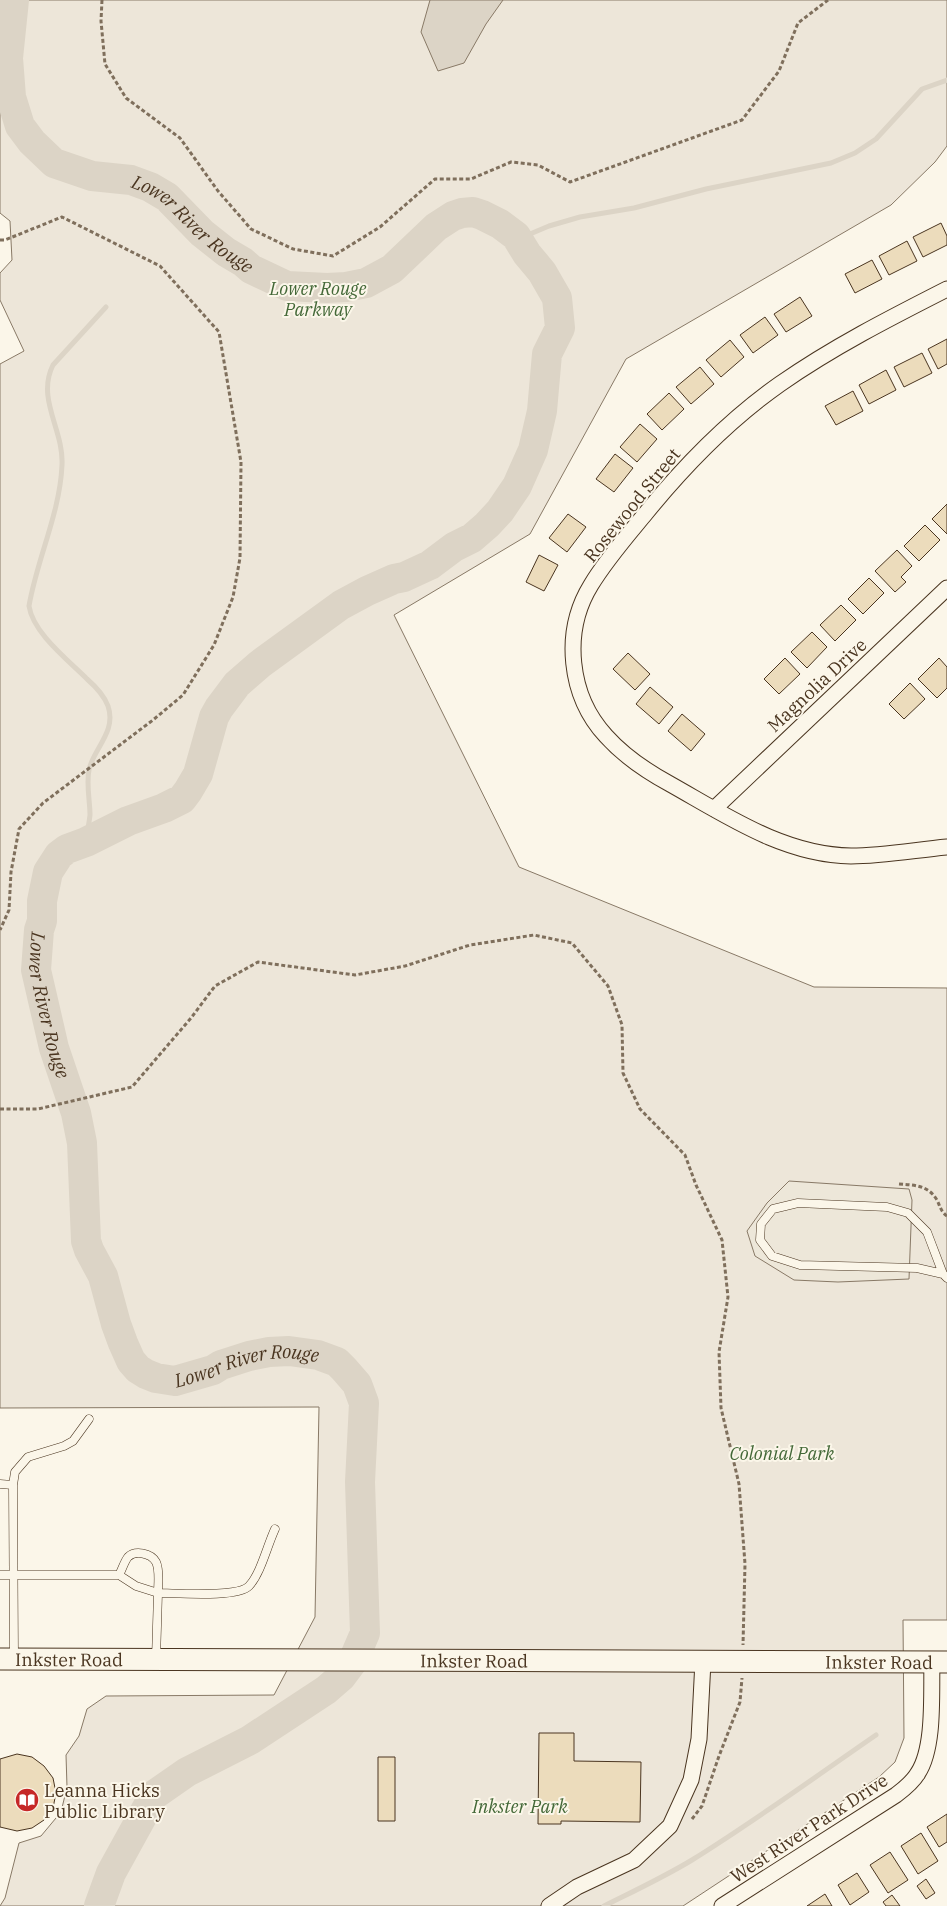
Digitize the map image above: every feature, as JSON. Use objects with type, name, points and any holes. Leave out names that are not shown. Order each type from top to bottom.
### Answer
[{"type":"main road","name":"Inkster Road","points":[[7,1659],[939,1662]]},
{"type":"street","name":"Rosewood Street","points":[[947,289],[831,350],[779,385],[710,441],[625,538],[590,586],[582,602],[574,634],[574,666],[580,694],[596,724],[612,743],[634,762],[714,809],[750,829],[776,840],[804,849],[833,854],[869,855],[947,847]]},
{"type":"street","name":"Magnolia Drive","points":[[714,809],[947,588]]},
{"type":"street","points":[[549,1906],[578,1887],[634,1860],[670,1826],[691,1780],[699,1738],[703,1661]]},
{"type":"street","name":"West River Park Drive","points":[[722,1906],[896,1796],[911,1783],[923,1764],[928,1746],[939,1662]]},
{"type":"lane","points":[[798,1203],[886,1207],[908,1213],[927,1232],[945,1276],[917,1268],[800,1265],[772,1256],[760,1240],[761,1224],[773,1209],[798,1203]]},
{"type":"lane","points":[[7,1659],[14,1574],[13,1485],[15,1472],[28,1456],[64,1446],[73,1441],[89,1419]]},
{"type":"lane","points":[[0,1484],[13,1485]]},
{"type":"lane","points":[[0,1574],[119,1575],[136,1586],[158,1593],[234,1593],[248,1587],[255,1578],[275,1530]]},
{"type":"lane","points":[[119,1575],[127,1558],[134,1554],[149,1555],[155,1560],[158,1593],[156,1660]]},
{"type":"path","points":[[102,0],[101,21],[106,64],[126,98],[180,138],[218,191],[251,229],[293,249],[333,256],[380,228],[435,179],[471,179],[511,162],[538,166],[570,182],[742,120],[779,72],[798,23],[828,0]]},
{"type":"path","points":[[0,240],[5,240],[62,217],[160,266],[219,332],[241,462],[240,558],[233,597],[214,645],[183,695],[43,803],[20,829],[11,872],[9,910],[0,930]]},
{"type":"path","points":[[0,1109],[38,1109],[132,1087],[191,1018],[215,986],[258,962],[355,975],[405,966],[470,945],[534,934],[572,942],[608,986],[622,1025],[623,1072],[640,1109],[685,1155],[696,1185],[722,1240],[728,1297],[719,1352],[721,1408],[739,1484],[744,1564],[744,1639]]},
{"type":"path","points":[[899,1184],[920,1185],[932,1193],[942,1212],[947,1216]]},
{"type":"green space","name":"Lower Rouge Parkway","points":[[0,0],[947,0],[947,146],[935,162],[891,205],[626,359],[530,534],[394,615],[519,867],[814,987],[947,988],[947,1620],[903,1620],[904,1738],[895,1762],[879,1777],[683,1906],[0,1906],[5,1898],[19,1843],[41,1836],[61,1812],[67,1787],[66,1755],[79,1736],[87,1709],[106,1696],[274,1695],[315,1617],[319,1407],[0,1408],[0,364],[24,351],[0,300],[0,273],[12,260],[10,221],[0,213]]},
{"type":"shaded area","points":[[430,0],[503,0],[486,24],[464,63],[438,71],[421,32]]},
{"type":"shaded area","points":[[789,1181],[909,1189],[912,1200],[909,1279],[838,1282],[794,1280],[755,1256],[747,1231],[767,1203]]},
{"type":"building","points":[[941,223],[947,236],[947,245],[923,257],[913,237]]},
{"type":"building","points":[[907,241],[917,261],[889,275],[879,256]]},
{"type":"building","points":[[872,260],[882,279],[855,293],[845,274]]},
{"type":"building","points":[[800,297],[812,316],[786,332],[774,314]]},
{"type":"building","points":[[765,317],[778,335],[753,353],[740,335]]},
{"type":"building","points":[[947,339],[947,364],[938,369],[928,349]]},
{"type":"building","points":[[730,340],[744,357],[721,377],[706,360]]},
{"type":"building","points":[[922,353],[932,373],[904,387],[894,367]]},
{"type":"building","points":[[700,367],[714,384],[691,404],[676,387]]},
{"type":"building","points":[[886,370],[896,390],[869,404],[859,385]]},
{"type":"building","points":[[853,391],[863,411],[836,425],[825,406]]},
{"type":"building","points":[[669,393],[684,409],[662,430],[647,414]]},
{"type":"building","points":[[640,424],[657,439],[637,462],[620,447]]},
{"type":"building","points":[[615,454],[633,468],[614,492],[596,479]]},
{"type":"building","points":[[947,504],[947,534],[932,519]]},
{"type":"building","points":[[568,514],[586,527],[567,552],[549,538]]},
{"type":"building","points":[[925,525],[940,540],[919,561],[904,546]]},
{"type":"building","points":[[897,550],[912,566],[901,577],[906,582],[895,592],[875,571]]},
{"type":"building","points":[[539,555],[558,565],[544,591],[526,582]]},
{"type":"building","points":[[869,578],[884,593],[863,614],[848,599]]},
{"type":"building","points":[[841,605],[856,620],[835,641],[820,625]]},
{"type":"building","points":[[812,632],[827,647],[807,668],[791,652]]},
{"type":"building","points":[[628,653],[650,674],[635,690],[613,669]]},
{"type":"building","points":[[785,658],[800,674],[779,694],[764,679]]},
{"type":"building","points":[[939,658],[947,667],[947,688],[937,698],[918,679]]},
{"type":"building","points":[[910,683],[925,699],[904,719],[889,704]]},
{"type":"building","points":[[650,687],[673,707],[659,724],[636,704]]},
{"type":"building","points":[[682,714],[705,734],[691,751],[668,731]]},
{"type":"building","points":[[539,1733],[574,1733],[574,1761],[641,1762],[640,1822],[561,1821],[561,1824],[538,1824]]},
{"type":"building","name":"Leanna Hicks Public Library","points":[[17,1754],[32,1757],[44,1766],[53,1778],[56,1793],[53,1808],[44,1820],[32,1828],[17,1831],[0,1827],[0,1759]]},
{"type":"building","points":[[378,1757],[395,1757],[395,1821],[378,1821]]},
{"type":"building","points":[[947,1814],[947,1842],[939,1847],[927,1827]]},
{"type":"building","points":[[921,1833],[938,1861],[918,1874],[901,1846]]},
{"type":"building","points":[[890,1852],[908,1880],[888,1893],[870,1865]]},
{"type":"building","points":[[857,1873],[869,1892],[850,1905],[838,1885]]},
{"type":"building","points":[[926,1879],[935,1893],[926,1899],[917,1886]]},
{"type":"building","points":[[825,1894],[832,1906],[807,1906]]},
{"type":"building","points":[[892,1895],[900,1906],[886,1906],[883,1902]]},
{"type":"waterway","name":"Lower River Rouge","points":[[14,0],[8,58],[11,97],[20,126],[32,142],[54,163],[92,176],[131,180],[150,187],[167,197],[202,233],[226,252],[251,269],[287,286],[327,288],[366,283],[392,269],[436,227],[453,216],[473,212],[500,224],[516,236],[527,254],[542,272],[557,298],[560,328],[547,354],[542,411],[533,450],[517,486],[500,511],[487,525],[472,538],[454,547],[430,565],[367,591],[341,605],[260,664],[237,684],[219,708],[214,717],[198,774],[182,799],[67,849],[59,855],[48,872],[42,901],[42,921],[39,930],[36,970],[54,1048],[76,1113],[82,1143],[86,1241],[103,1276],[116,1324],[131,1361],[146,1374],[156,1378],[175,1381],[213,1370],[221,1365],[249,1356],[269,1352],[289,1351],[318,1355],[337,1362],[344,1369],[357,1384],[364,1403],[360,1482],[365,1633],[353,1661],[341,1677],[326,1690],[250,1740],[187,1772],[154,1795],[111,1873],[99,1906]]},
{"type":"waterway","points":[[522,245],[530,234],[580,217],[634,208],[706,189],[831,163],[855,153],[876,139],[922,89],[947,80]]},
{"type":"waterway","points":[[86,842],[90,815],[88,775],[91,762],[107,732],[110,715],[108,706],[96,688],[44,636],[37,626],[29,606],[57,501],[62,465],[59,439],[49,402],[49,378],[53,365],[106,307]]},
{"type":"waterway","points":[[604,1906],[692,1860],[876,1735]]},
{"type":"place","name":"Leanna Hicks Public Library","points":[[27,1800]]},
{"type":"park label","name":"Colonial Park","points":[[782,1453]]},
{"type":"park label","name":"Inkster Park","points":[[520,1806]]}]
